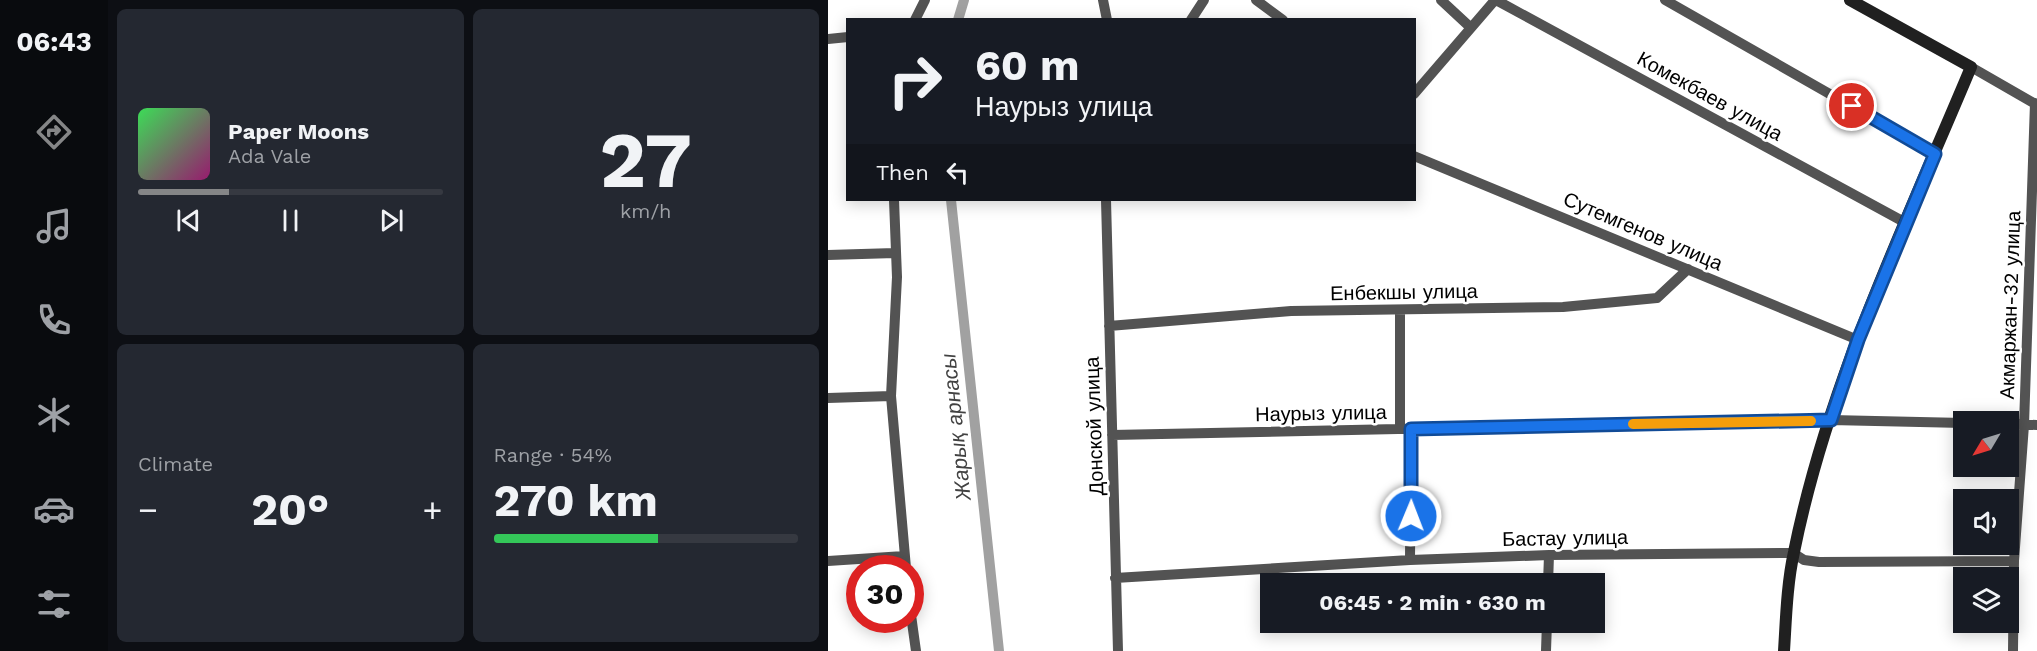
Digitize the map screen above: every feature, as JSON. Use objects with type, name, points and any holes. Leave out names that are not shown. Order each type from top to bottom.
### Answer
[{"type":"street","points":[[916,18],[925,0]]},
{"type":"street","points":[[1103,0],[1107,18]]},
{"type":"street","points":[[1192,18],[1204,0]]},
{"type":"street","points":[[1256,0],[1280,18]]},
{"type":"street","points":[[1441,0],[1470,27]]},
{"type":"street","points":[[1416,92],[1470,27],[1496,0]]},
{"type":"street","name":"Комекбаев улица","points":[[1496,0],[1906,223]]},
{"type":"street","points":[[1665,0],[1935,154]]},
{"type":"street","points":[[1850,0],[2036,104]]},
{"type":"street","points":[[828,39],[846,37]]},
{"type":"street","points":[[1784,651],[1793,554],[1816,464],[1858,340],[1971,67]]},
{"type":"street","name":"Акмаржан-32 улица","points":[[2013,651],[2014,561],[2024,425],[2036,104]]},
{"type":"street","name":"Сутемгенов улица","points":[[1416,157],[1858,340]]},
{"type":"street","points":[[894,201],[896,253],[891,396],[904,555]]},
{"type":"street","name":"Донской улица","points":[[1106,201],[1118,651]]},
{"type":"street","points":[[828,255],[896,253]]},
{"type":"street","name":"Енбекшы улица","points":[[1109,326],[1291,311],[1563,307],[1657,298],[1688,269]]},
{"type":"street","points":[[1400,309],[1410,560]]},
{"type":"street","points":[[828,398],[891,396]]},
{"type":"street","name":"Наурыз улица","points":[[1112,435],[1831,420],[1953,423]]},
{"type":"street","points":[[2019,425],[2037,425]]},
{"type":"street","name":"Бастау улица","points":[[1115,578],[1410,560],[1549,555],[1793,554],[1804,560],[1819,562],[2014,561]]},
{"type":"street","points":[[1548,573],[1549,555]]},
{"type":"street","points":[[828,561],[846,560]]},
{"type":"street","points":[[913,633],[916,651]]},
{"type":"street","points":[[1546,651],[1547,633]]},
{"type":"waterway","name":"Жарық арнасы","points":[[959,18],[964,0]]},
{"type":"waterway","name":"Жарық арнасы","points":[[951,201],[999,651]]},
{"type":"slow traffic","points":[[1633,424],[1811,421]]},
{"type":"route","points":[[1411,516],[1411,429],[1831,420],[1858,340],[1935,154],[1852,106]]}]
